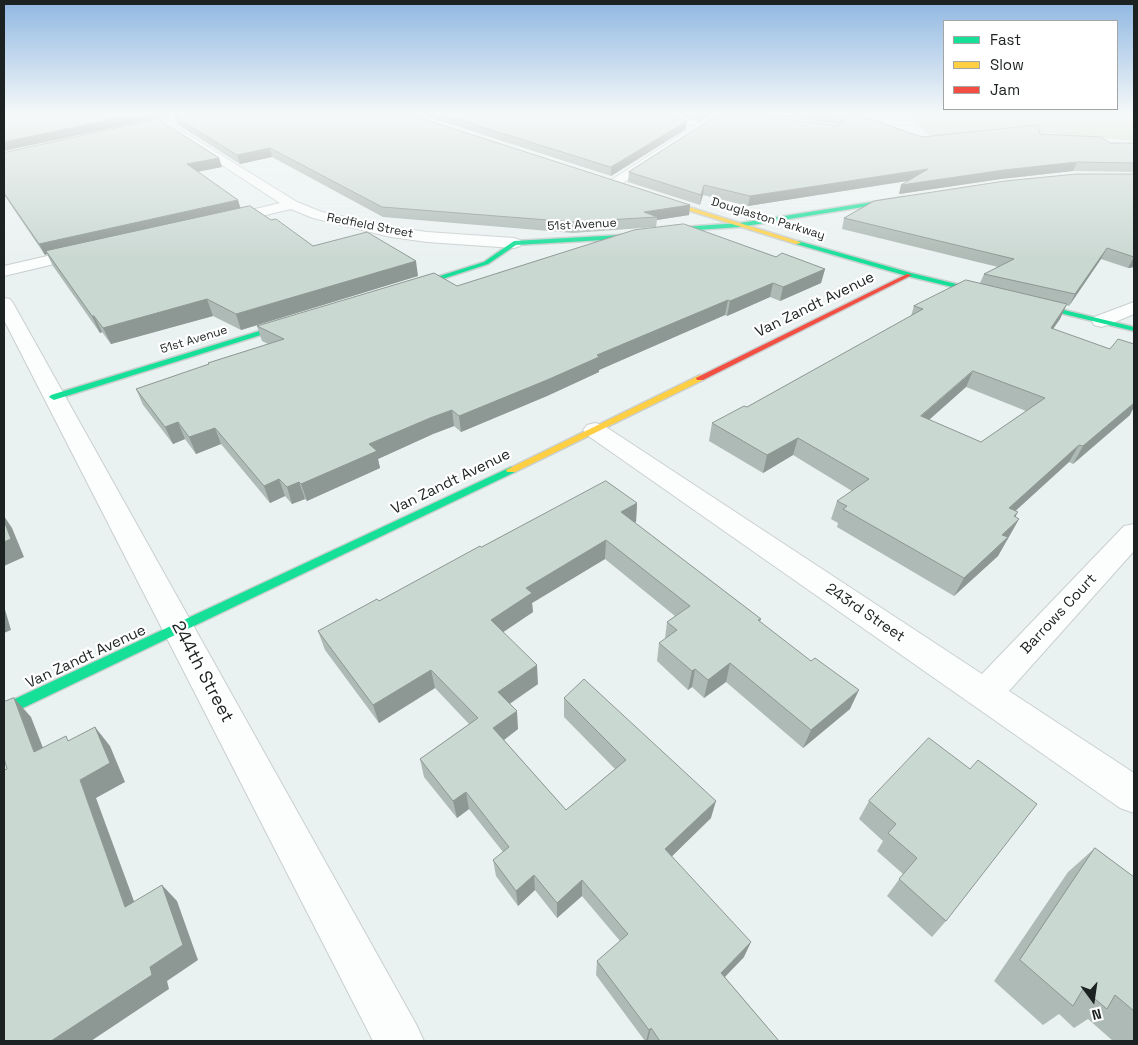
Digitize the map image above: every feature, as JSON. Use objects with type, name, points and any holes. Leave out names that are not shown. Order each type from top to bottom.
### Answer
[{"type":"street","name":"Redfield Street","points":[[221,162],[292,205],[318,215],[391,232],[427,237],[514,243]]},
{"type":"street","points":[[607,183],[642,162]]},
{"type":"street","name":"Douglaston Parkway","points":[[607,183],[908,275],[1134,329]]},
{"type":"street","name":"51st Avenue","points":[[514,243],[638,236],[696,228],[740,225],[915,198]]},
{"type":"street","points":[[205,225],[292,205]]},
{"type":"street","points":[[392,293],[486,264],[514,243]]},
{"type":"street","points":[[4,271],[98,250]]},
{"type":"street","name":"Van Zandt Avenue","points":[[4,712],[595,430],[908,275]]},
{"type":"street","name":"244th Street","points":[[4,303],[399,1041]]},
{"type":"street","points":[[1101,321],[1134,308]]},
{"type":"street","name":"51st Avenue","points":[[54,397],[306,319]]},
{"type":"street","name":"243rd Street","points":[[595,430],[1134,796]]},
{"type":"street","name":"Barrows Court","points":[[985,694],[1134,533]]},
{"type":"building","points":[[4,162],[199,162],[187,164],[238,200],[39,244],[4,193]]},
{"type":"building","points":[[296,162],[556,162],[690,205],[644,212],[657,217],[573,222],[382,207]]},
{"type":"building","points":[[594,162],[620,162],[611,167]]},
{"type":"building","points":[[645,162],[1134,162],[1077,162],[1004,170],[901,185],[928,169],[750,196],[704,185],[701,195],[629,172]]},
{"type":"building","points":[[1077,174],[1134,174],[1134,257],[1107,248],[1075,294],[984,274],[1014,259],[844,218],[874,201],[1005,181]]},
{"type":"building","points":[[250,206],[271,220],[276,219],[313,246],[367,232],[416,261],[236,314],[207,299],[103,328],[92,316],[46,251]]},
{"type":"building","points":[[684,224],[776,257],[782,253],[825,269],[783,287],[773,283],[730,301],[728,300],[597,355],[599,357],[547,380],[459,416],[452,410],[430,418],[369,444],[377,451],[301,484],[299,482],[287,487],[279,479],[264,486],[215,428],[189,437],[178,422],[165,427],[136,389],[208,363],[284,339],[257,326],[434,273],[457,286],[634,230]]},
{"type":"building","points":[[966,280],[1067,304],[1051,328],[1110,349],[1118,339],[1134,344],[1134,403],[1083,446],[1079,445],[1009,508],[1018,512],[1014,516],[1019,519],[1002,535],[1008,537],[964,578],[843,509],[847,506],[837,501],[869,479],[798,438],[767,455],[712,423],[744,406],[747,407],[923,309],[914,306]],"holes":[[[973,371],[1045,398],[981,442],[921,416]]]},
{"type":"building","points":[[606,481],[637,503],[621,512],[761,619],[758,620],[811,661],[815,658],[859,690],[811,730],[730,663],[708,680],[695,669],[692,671],[659,643],[677,630],[667,622],[690,606],[606,540],[526,588],[532,593],[491,620],[537,665],[498,692],[517,711],[493,728],[566,810],[626,760],[564,698],[584,679],[716,801],[665,849],[751,942],[721,973],[779,1041],[660,1041],[651,1028],[649,1030],[597,961],[628,934],[582,880],[557,903],[534,875],[516,891],[493,860],[509,847],[466,792],[453,801],[420,759],[478,718],[431,670],[373,705],[318,631],[377,599],[379,601]]},
{"type":"building","points":[[4,521],[11,539],[4,542]]},
{"type":"building","points":[[14,698],[34,752],[66,736],[68,741],[95,727],[110,763],[80,780],[125,907],[162,885],[183,945],[150,967],[152,975],[51,1041],[4,1041],[4,770],[7,769],[4,758],[4,702]]},
{"type":"building","points":[[929,738],[970,769],[978,760],[1037,804],[946,921],[899,879],[917,858],[888,833],[896,824],[869,801]]},
{"type":"building","points":[[1095,848],[1134,877],[1134,1011],[1115,995],[1107,1009],[1083,989],[1073,1006],[1020,960]]},
{"type":"traffic: fast","points":[[406,288],[486,263],[514,243],[638,236],[696,228],[740,225],[904,199]]},
{"type":"traffic: fast","points":[[798,243],[909,275],[1134,329]]},
{"type":"traffic: fast","points":[[54,397],[295,323]]},
{"type":"traffic: fast","points":[[4,711],[511,470]]},
{"type":"traffic: slow","points":[[654,198],[798,243]]},
{"type":"traffic: slow","points":[[511,470],[700,378]]},
{"type":"traffic: jam","points":[[700,378],[909,275]]}]
